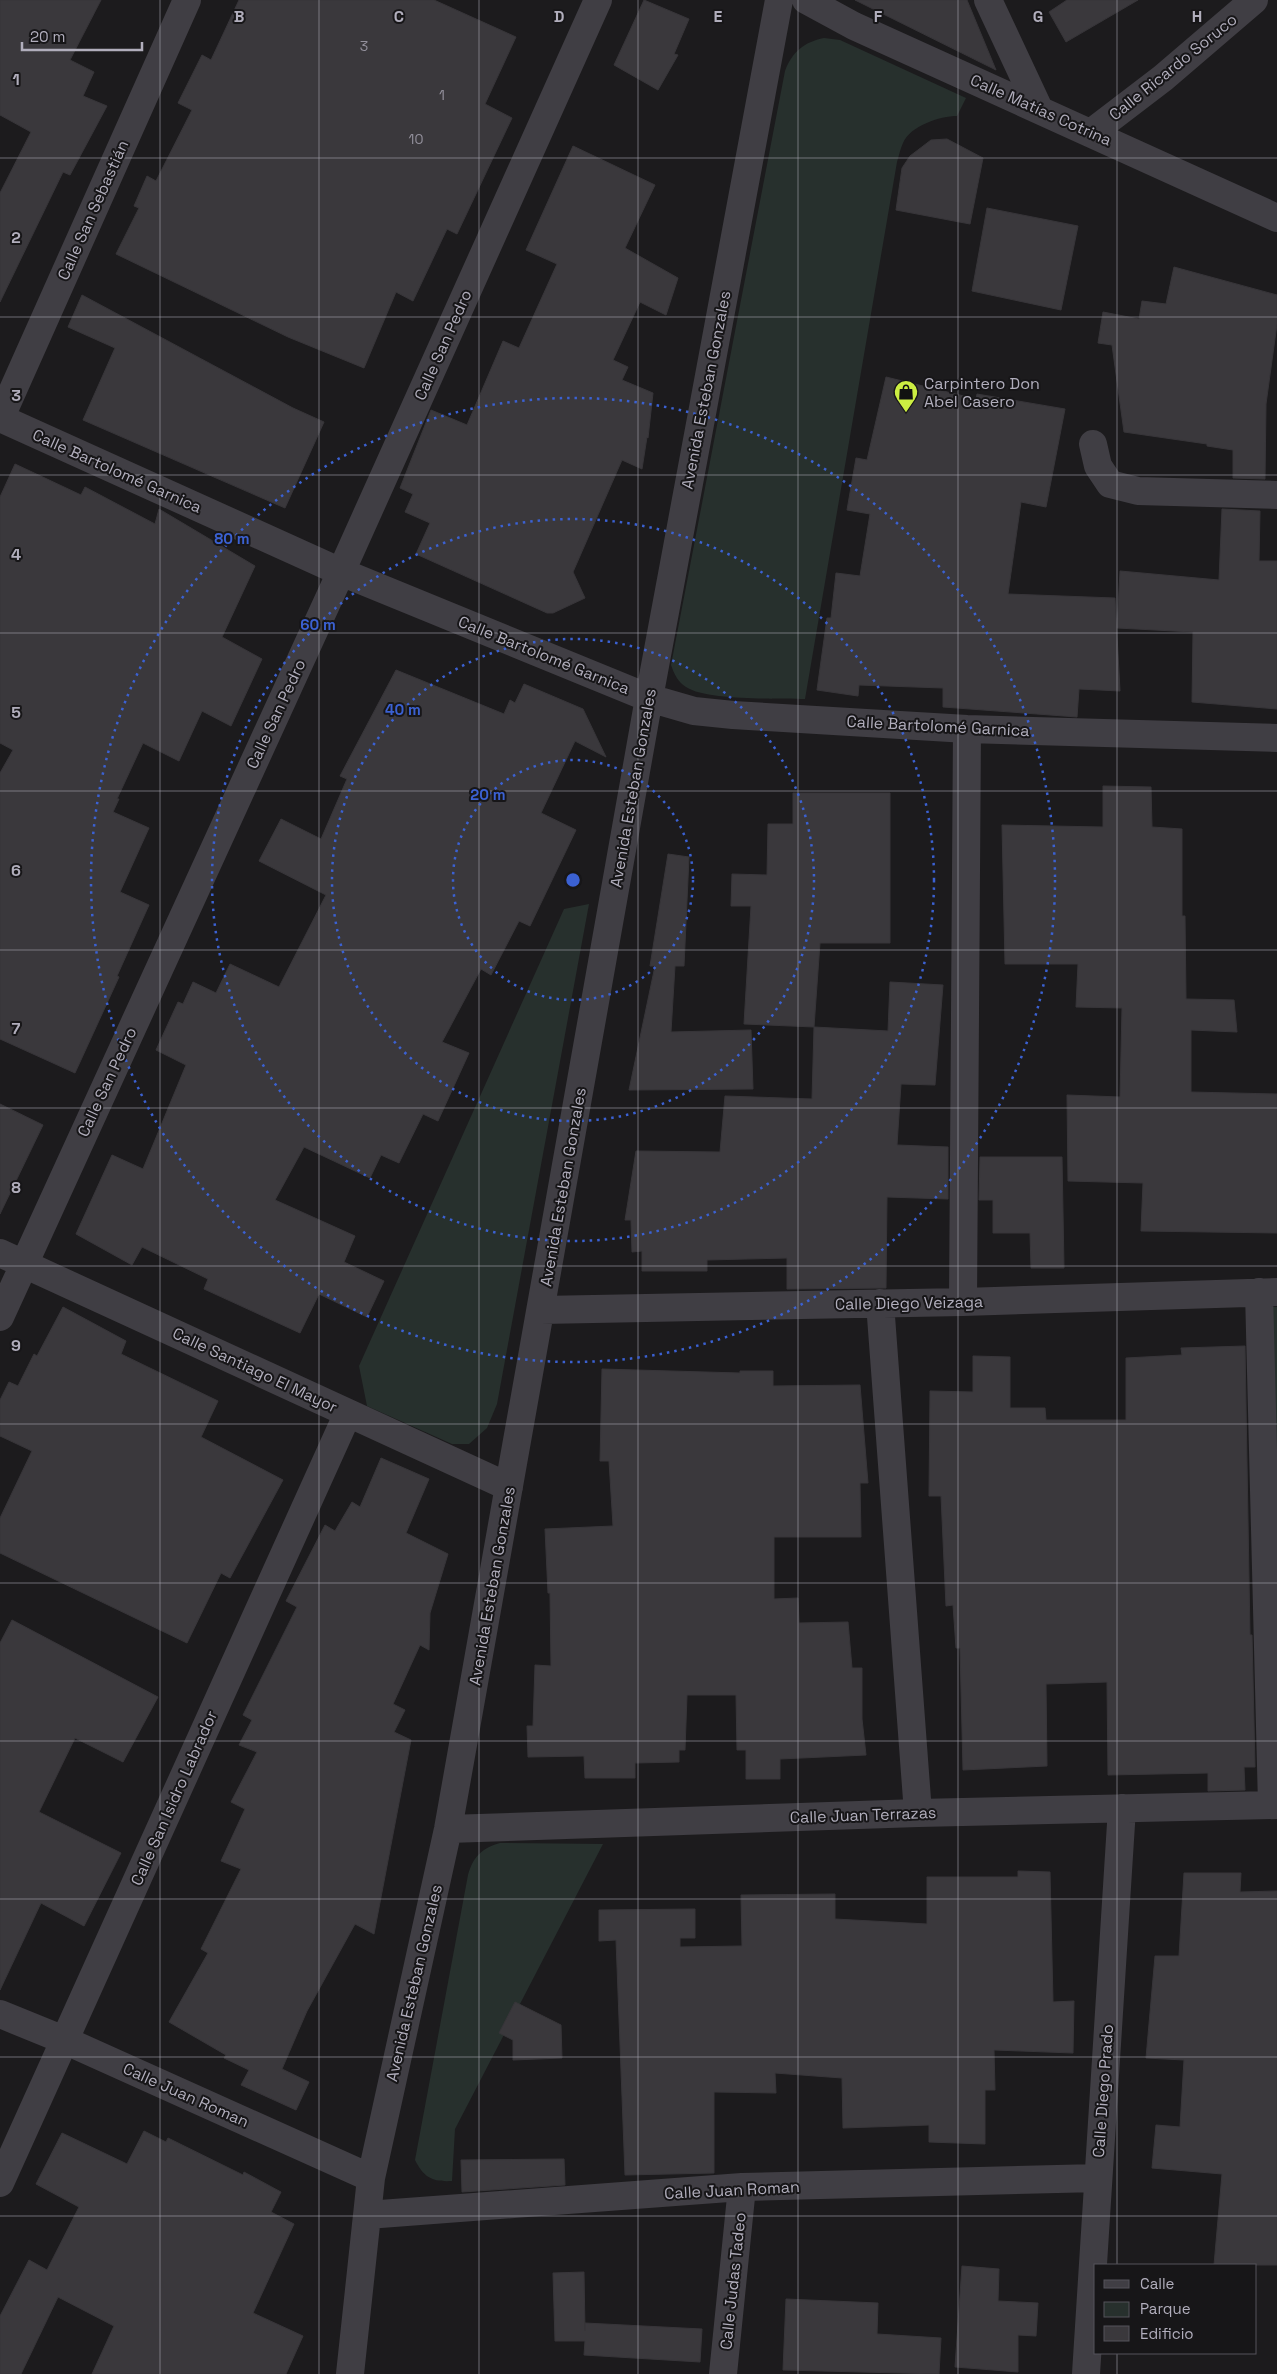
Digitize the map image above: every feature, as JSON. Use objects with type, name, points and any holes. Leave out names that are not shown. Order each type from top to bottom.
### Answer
[{"type":"street","name":"Calle San Sebastián","points":[[0,418],[187,0]]},
{"type":"street","name":"Calle San Pedro","points":[[0,1317],[341,572],[598,0]]},
{"type":"street","name":"Avenida Esteban Gonzales","points":[[350,2374],[371,2178],[448,1828],[649,698],[779,0]]},
{"type":"street","name":"Calle Matías Cotrina","points":[[806,0],[854,26],[1277,218]]},
{"type":"street","points":[[988,0],[1038,109]]},
{"type":"street","name":"Calle Ricardo Soruco","points":[[1091,133],[1163,78],[1254,0]]},
{"type":"street","name":"Calle Bartolomé Garnica","points":[[0,418],[341,572],[649,698],[694,711],[967,729],[1277,738]]},
{"type":"street","points":[[1093,444],[1098,466],[1110,484],[1138,491],[1277,495]]},
{"type":"street","points":[[963,1302],[967,729]]},
{"type":"street","name":"Calle Santiago El Mayor","points":[[0,1253],[510,1487]]},
{"type":"street","points":[[1268,1292],[1275,1805]]},
{"type":"street","name":"Calle Diego Veizaga","points":[[541,1310],[963,1302],[1268,1292]]},
{"type":"street","points":[[880,1303],[918,1812]]},
{"type":"street","name":"Calle San Isidro Labrador","points":[[0,2183],[348,1413]]},
{"type":"street","name":"Calle Juan Terrazas","points":[[448,1828],[918,1812],[1275,1805]]},
{"type":"street","name":"Calle Diego Prado","points":[[1086,2374],[1122,1808]]},
{"type":"street","name":"Calle Juan Roman","points":[[0,2014],[64,2040],[371,2178]]},
{"type":"street","name":"Calle Juan Roman","points":[[368,2215],[742,2187],[1098,2178]]},
{"type":"street","name":"Calle Judas Tadeo","points":[[723,2374],[742,2187]]},
{"type":"green space","points":[[824,38],[840,40],[966,98],[957,116],[934,120],[919,127],[907,137],[900,150],[805,699],[743,698],[710,695],[683,685],[673,672],[671,665],[785,71],[795,53],[810,42]]},
{"type":"green space","points":[[589,904],[497,1404],[487,1428],[469,1444],[452,1444],[367,1406],[359,1366],[564,909]]},
{"type":"green space","points":[[1270,1307],[1277,1307],[1277,1557]]},
{"type":"green space","points":[[500,1843],[603,1844],[455,2129],[452,2181],[439,2181],[426,2175],[415,2160],[468,1875],[479,1854]]},
{"type":"building","points":[[0,0],[101,0],[70,60],[94,72],[83,96],[107,106],[70,175],[63,172],[0,302],[0,193],[31,132],[0,115]]},
{"type":"building","points":[[239,0],[434,0],[516,37],[485,104],[512,118],[457,234],[447,229],[413,301],[396,292],[364,368],[288,337],[116,254],[139,208],[134,206],[147,176],[156,181],[192,110],[178,103],[202,55],[211,60]]},
{"type":"building","points":[[644,0],[689,19],[674,54],[678,55],[658,90],[614,65]]},
{"type":"building","points":[[855,0],[967,0],[996,70]]},
{"type":"building","points":[[1067,0],[1138,0],[1066,42],[1049,12]]},
{"type":"building","points":[[947,139],[983,158],[970,224],[896,210],[902,168],[910,156],[931,140]]},
{"type":"building","points":[[573,146],[655,185],[625,248],[678,278],[666,315],[640,302],[613,360],[628,367],[622,380],[653,393],[642,469],[622,460],[573,572],[585,598],[553,613],[547,613],[416,554],[430,523],[405,512],[413,494],[400,488],[431,410],[467,425],[503,341],[519,348],[557,264],[526,250]]},
{"type":"building","points":[[987,208],[1078,226],[1061,310],[972,291]]},
{"type":"building","points":[[1174,267],[1277,295],[1277,324],[1266,404],[1265,479],[1233,478],[1233,450],[1207,446],[1207,444],[1124,432],[1112,345],[1098,343],[1103,312],[1139,319],[1142,301],[1166,304]]},
{"type":"building","points":[[82,295],[293,408],[324,422],[285,508],[83,420],[115,348],[68,327]]},
{"type":"building","points":[[886,377],[976,399],[977,394],[1065,409],[1046,507],[1021,502],[1008,594],[1115,598],[1120,691],[1079,689],[1077,717],[943,707],[943,688],[859,685],[858,696],[817,690],[827,618],[831,618],[836,573],[860,576],[870,514],[847,510],[856,458],[867,460]]},
{"type":"building","points":[[15,464],[81,495],[85,487],[155,524],[159,509],[255,566],[222,637],[262,659],[231,726],[202,711],[179,761],[143,743],[117,799],[119,799],[113,812],[149,828],[120,892],[149,905],[117,976],[119,977],[75,1073],[0,1039],[0,773],[13,750],[0,743],[0,497]]},
{"type":"building","points":[[1222,509],[1260,511],[1259,561],[1277,561],[1277,709],[1192,702],[1193,632],[1117,628],[1120,571],[1219,580]]},
{"type":"building","points":[[396,670],[504,714],[510,700],[515,703],[524,684],[583,709],[606,757],[575,741],[541,813],[576,830],[530,926],[519,921],[491,975],[481,969],[442,1042],[469,1053],[438,1121],[423,1114],[399,1163],[381,1155],[370,1178],[304,1147],[275,1200],[355,1236],[344,1262],[384,1281],[367,1317],[319,1294],[300,1333],[204,1289],[208,1279],[142,1247],[132,1265],[76,1234],[112,1155],[143,1169],[186,1065],[156,1050],[178,1002],[183,1004],[193,982],[216,993],[230,964],[279,987],[326,895],[259,861],[281,819],[321,839],[347,779],[340,776]]},
{"type":"building","points":[[1103,786],[1151,787],[1152,827],[1182,829],[1182,916],[1185,916],[1186,999],[1234,1000],[1237,1032],[1191,1030],[1191,1092],[1277,1094],[1277,1233],[1141,1231],[1143,1183],[1068,1181],[1067,1095],[1120,1097],[1122,1008],[1076,1007],[1078,964],[1005,964],[1002,825],[1103,827]]},
{"type":"building","points":[[793,793],[890,793],[890,943],[820,943],[814,1027],[744,1024],[751,906],[731,906],[732,874],[767,875],[768,824],[793,824]]},
{"type":"building","points":[[668,854],[689,857],[684,966],[675,966],[671,1032],[751,1030],[753,1089],[629,1090],[655,966],[650,966]]},
{"type":"building","points":[[890,982],[943,985],[935,1085],[901,1084],[897,1145],[948,1147],[948,1199],[887,1197],[886,1288],[787,1289],[787,1258],[707,1260],[707,1271],[642,1271],[642,1251],[632,1252],[631,1220],[625,1220],[636,1151],[720,1152],[725,1096],[812,1099],[814,1027],[888,1031]]},
{"type":"building","points":[[0,1104],[43,1125],[0,1214]]},
{"type":"building","points":[[980,1157],[1062,1157],[1064,1268],[1031,1268],[1030,1233],[993,1233],[993,1200],[979,1200]]},
{"type":"building","points":[[63,1307],[126,1341],[121,1354],[218,1401],[201,1437],[283,1480],[230,1578],[221,1573],[187,1643],[0,1553],[0,1518],[32,1451],[0,1436],[0,1400],[9,1382],[18,1386],[34,1354],[37,1356]]},
{"type":"building","points":[[1245,1346],[1250,1635],[1252,1635],[1255,1767],[1244,1767],[1245,1790],[1208,1791],[1208,1773],[1108,1775],[1107,1682],[1046,1684],[1047,1766],[963,1770],[960,1648],[956,1648],[953,1605],[946,1606],[941,1496],[929,1496],[930,1391],[973,1392],[973,1356],[1010,1357],[1010,1408],[1045,1408],[1046,1420],[1126,1420],[1126,1358],[1182,1355],[1181,1348]]},
{"type":"building","points":[[602,1369],[740,1373],[740,1371],[773,1371],[773,1386],[860,1385],[868,1483],[860,1483],[861,1537],[774,1537],[774,1599],[798,1598],[799,1623],[848,1622],[852,1668],[862,1668],[862,1719],[866,1755],[780,1759],[780,1779],[746,1779],[746,1750],[737,1750],[736,1695],[687,1695],[685,1750],[679,1750],[679,1762],[635,1763],[635,1778],[585,1778],[584,1756],[528,1757],[527,1726],[533,1726],[535,1665],[551,1666],[550,1593],[548,1593],[545,1529],[613,1526],[609,1461],[600,1461]]},
{"type":"building","points":[[381,1458],[429,1479],[406,1533],[448,1554],[430,1613],[429,1650],[420,1645],[393,1704],[405,1710],[394,1732],[411,1740],[374,1934],[355,1924],[307,2011],[282,2069],[309,2082],[296,2110],[241,2085],[249,2070],[224,2058],[226,2055],[169,2022],[208,1953],[201,1949],[241,1869],[221,1861],[245,1809],[231,1802],[257,1752],[239,1745],[252,1720],[243,1715],[297,1607],[286,1601],[325,1525],[335,1531],[352,1502],[360,1507]]},
{"type":"building","points":[[12,1620],[158,1697],[123,1762],[75,1738],[39,1812],[121,1853],[84,1926],[41,1903],[0,1990],[0,1643]]},
{"type":"building","points":[[1018,1871],[1050,1872],[1053,2002],[1074,2001],[1073,2053],[994,2050],[995,2090],[985,2090],[985,2144],[929,2142],[929,2125],[843,2128],[842,2078],[775,2073],[776,2093],[714,2092],[714,2173],[625,2175],[616,1940],[599,1941],[599,1910],[695,1909],[695,1938],[680,1938],[680,1947],[742,1946],[741,1895],[835,1894],[835,1919],[927,1924],[927,1877],[1018,1877]]},
{"type":"building","points":[[1184,1873],[1241,1873],[1240,1892],[1277,1891],[1277,2265],[1214,2264],[1222,2174],[1152,2168],[1156,2125],[1180,2127],[1184,2060],[1146,2058],[1155,1956],[1179,1956]]},
{"type":"building","points":[[515,2002],[561,2025],[562,2058],[513,2060],[513,2040],[499,2033]]},
{"type":"building","points":[[144,2131],[166,2142],[168,2138],[243,2175],[244,2172],[281,2192],[271,2212],[294,2224],[253,2313],[303,2336],[286,2374],[92,2374],[114,2326],[58,2297],[21,2374],[0,2374],[0,2316],[29,2260],[47,2270],[79,2207],[36,2184],[62,2133],[127,2164]]},
{"type":"building","points":[[564,2159],[565,2185],[462,2192],[461,2160]]},
{"type":"building","points":[[962,2266],[999,2269],[998,2301],[1038,2303],[1036,2336],[1018,2335],[1018,2372],[955,2367]]},
{"type":"building","points":[[584,2272],[585,2331],[585,2323],[702,2329],[700,2362],[584,2355],[585,2341],[555,2341],[553,2273]]},
{"type":"building","points":[[786,2299],[878,2303],[877,2334],[941,2338],[939,2374],[783,2370]]},
{"type":"place","name":"Carpintero Don Abel Casero","points":[[906,413]]}]
